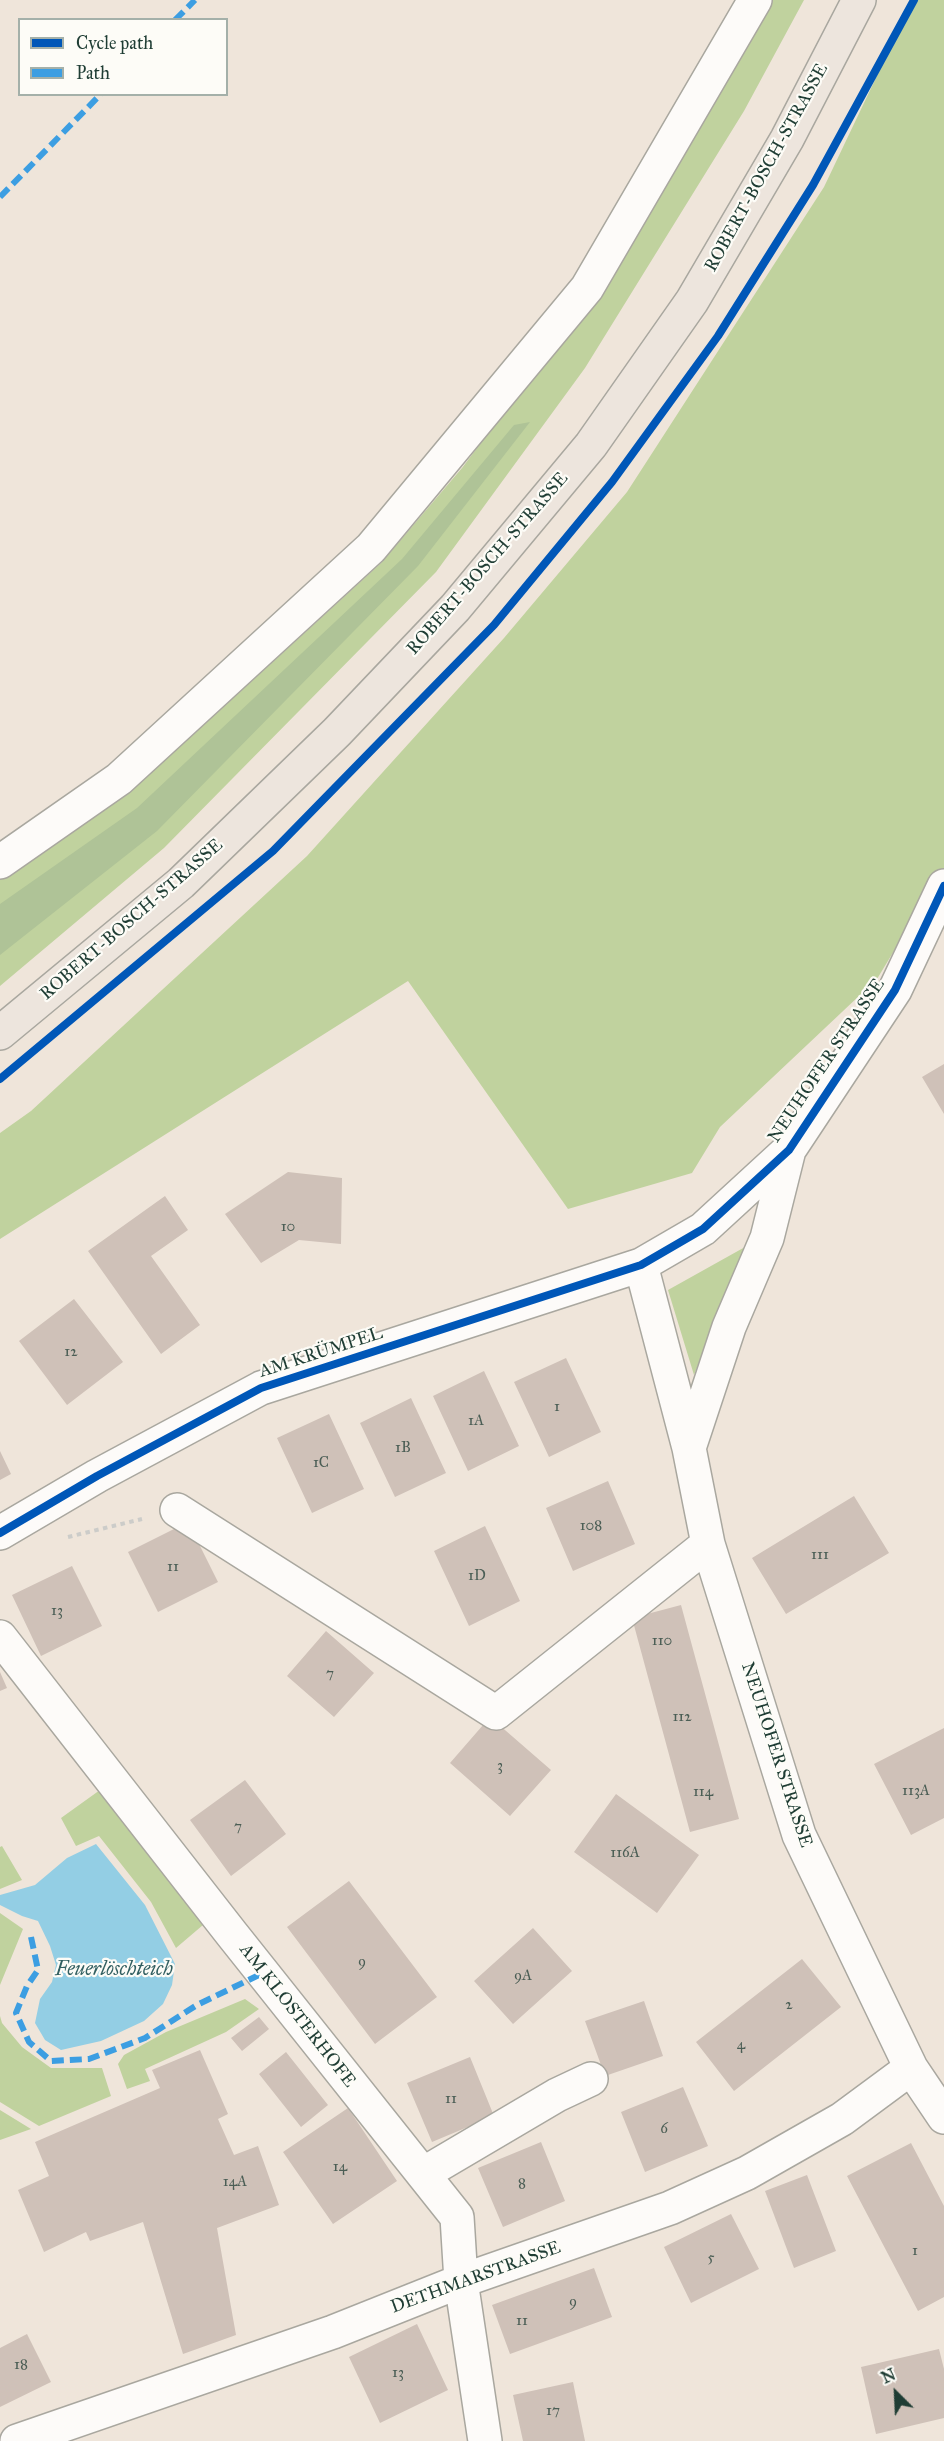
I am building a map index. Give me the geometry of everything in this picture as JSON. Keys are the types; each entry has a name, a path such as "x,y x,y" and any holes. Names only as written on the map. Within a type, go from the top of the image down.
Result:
{"main road":[{"name":"ROBERT-BOSCH-STRASSE","path":"0,1033 181,883 338,732 455,608 583,454 692,301 787,139 859,0"}],"street":[{"path":"0,862 119,779 371,548 587,288 755,0"},
{"name":"NEUHOFER STRASSE","path":"942,2111 911,2068 799,1835 708,1544 689,1448 641,1265 703,1229 789,1150 895,990 944,886"},
{"name":"NEUHOFER STRASSE","path":"689,1448 729,1327 767,1238 789,1150"},
{"name":"AM KRÜMPEL","path":"0,1533 96,1476 261,1388 641,1265"},
{"path":"177,1510 496,1713 708,1544"},
{"name":"AM KLOSTERHOFE","path":"0,1637 457,2217 461,2282 485,2441"},
{"name":"DETHMARSTRASSE","path":"17,2441 333,2332 461,2282 670,2208 747,2173 842,2119 911,2068"},
{"path":"423,2174 557,2095 591,2079"}],"path":[{"path":"66,1537 177,1510"}],"green space":[{"path":"766,0 804,0 744,111 585,368 436,572 164,848 0,986 0,880 128,794 381,563 462,468 595,291"},
{"path":"913,0 944,0 944,868 877,979 720,1127 692,1173 568,1209 408,981 0,1239 0,1133 31,1111 307,856 504,638 627,492 824,187"},
{"path":"530,422 418,566 157,831 0,955 0,904 137,808 402,559 514,425"},
{"path":"745,1247 694,1375 668,1290"},
{"path":"100,1790 203,1925 176,1948 151,1902 99,1836 76,1846 61,1818"},
{"path":"2,1846 22,1880 0,1889 0,1847"},
{"path":"0,1913 23,1929 0,1985"},
{"path":"245,1999 259,2009 226,2032 145,2069 150,2081 127,2089 118,2064 124,2055 166,2032"},
{"path":"0,2016 2,2023 22,2047 51,2068 102,2068 111,2096 39,2126 0,2102"},
{"path":"0,2110 31,2129 0,2140"}],"water":[{"name":"Feuerlöschteich","path":"96,1844 145,1905 175,1964 172,1985 163,2004 144,2021 101,2041 61,2050 45,2040 35,2023 40,1999 52,1982 56,1965 50,1946 38,1921 0,1905 0,1895 35,1885 67,1858"}],"building":[{"path":"944,1064 944,1114 922,1077"},
{"path":"288,1172 342,1178 341,1244 299,1240 261,1263 225,1214"},
{"path":"165,1196 188,1230 151,1256 200,1325 161,1354 88,1251"},
{"path":"74,1299 123,1362 67,1405 19,1341"},
{"path":"566,1358 601,1432 549,1457 514,1382"},
{"path":"484,1371 519,1446 468,1471 433,1396"},
{"path":"411,1398 446,1473 395,1497 360,1423"},
{"path":"329,1414 364,1489 312,1513 277,1438"},
{"path":"0,1451 11,1474 0,1480"},
{"path":"608,1481 635,1544 573,1571 546,1508"},
{"path":"854,1496 889,1553 786,1614 752,1558"},
{"path":"188,1522 218,1582 158,1612 128,1552"},
{"path":"485,1526 520,1601 469,1626 434,1551"},
{"path":"72,1566 102,1626 41,1656 12,1595"},
{"path":"681,1605 739,1819 690,1832 632,1618"},
{"path":"326,1631 374,1673 334,1717 287,1676"},
{"path":"0,1672 7,1688 0,1691"},
{"path":"490,1717 551,1770 510,1816 450,1763"},
{"path":"944,1728 944,1818 911,1835 874,1764"},
{"path":"245,1780 286,1834 231,1876 190,1820"},
{"path":"616,1794 699,1855 657,1913 574,1852"},
{"path":"349,1881 437,1997 375,2044 287,1927"},
{"path":"533,1928 572,1971 513,2024 474,1981"},
{"path":"802,1959 841,2007 734,2091 696,2042"},
{"path":"644,2001 663,2056 605,2076 585,2021"},
{"path":"259,2017 269,2029 242,2051 231,2038"},
{"path":"200,2050 228,2114 218,2119 234,2155 258,2146 279,2205 217,2228 236,2335 183,2354 143,2222 90,2241 86,2232 44,2252 18,2190 49,2176 35,2142 160,2088 152,2070"},
{"path":"286,2052 328,2105 301,2127 259,2074"},
{"path":"470,2057 494,2116 432,2142 407,2083"},
{"path":"683,2087 708,2146 645,2172 621,2112"},
{"path":"348,2108 397,2181 333,2224 283,2152"},
{"path":"541,2142 565,2201 503,2227 478,2168"},
{"path":"911,2143 944,2206 944,2297 918,2311 847,2176"},
{"path":"807,2175 836,2251 794,2268 765,2191"},
{"path":"731,2214 759,2269 691,2303 664,2247"},
{"path":"594,2268 612,2317 510,2354 492,2305"},
{"path":"417,2324 448,2390 380,2423 349,2357"},
{"path":"27,2334 51,2382 0,2407 0,2348"},
{"path":"939,2349 944,2369 944,2418 876,2434 861,2367"},
{"path":"573,2382 585,2441 523,2441 513,2395"}],"marked path":[{"path":"177,18 195,0"},
{"path":"0,197 99,96"},
{"path":"31,1937 38,1970 27,1986 16,2013 29,2042 51,2061 89,2059 145,2038 197,2005 263,1973"}],"cycle path":[{"path":"0,1079 273,851 494,625 612,482 718,336 813,185 914,0"},
{"path":"0,1533 97,1476 261,1388 641,1265 703,1229 789,1150 895,990 944,886"}]}
